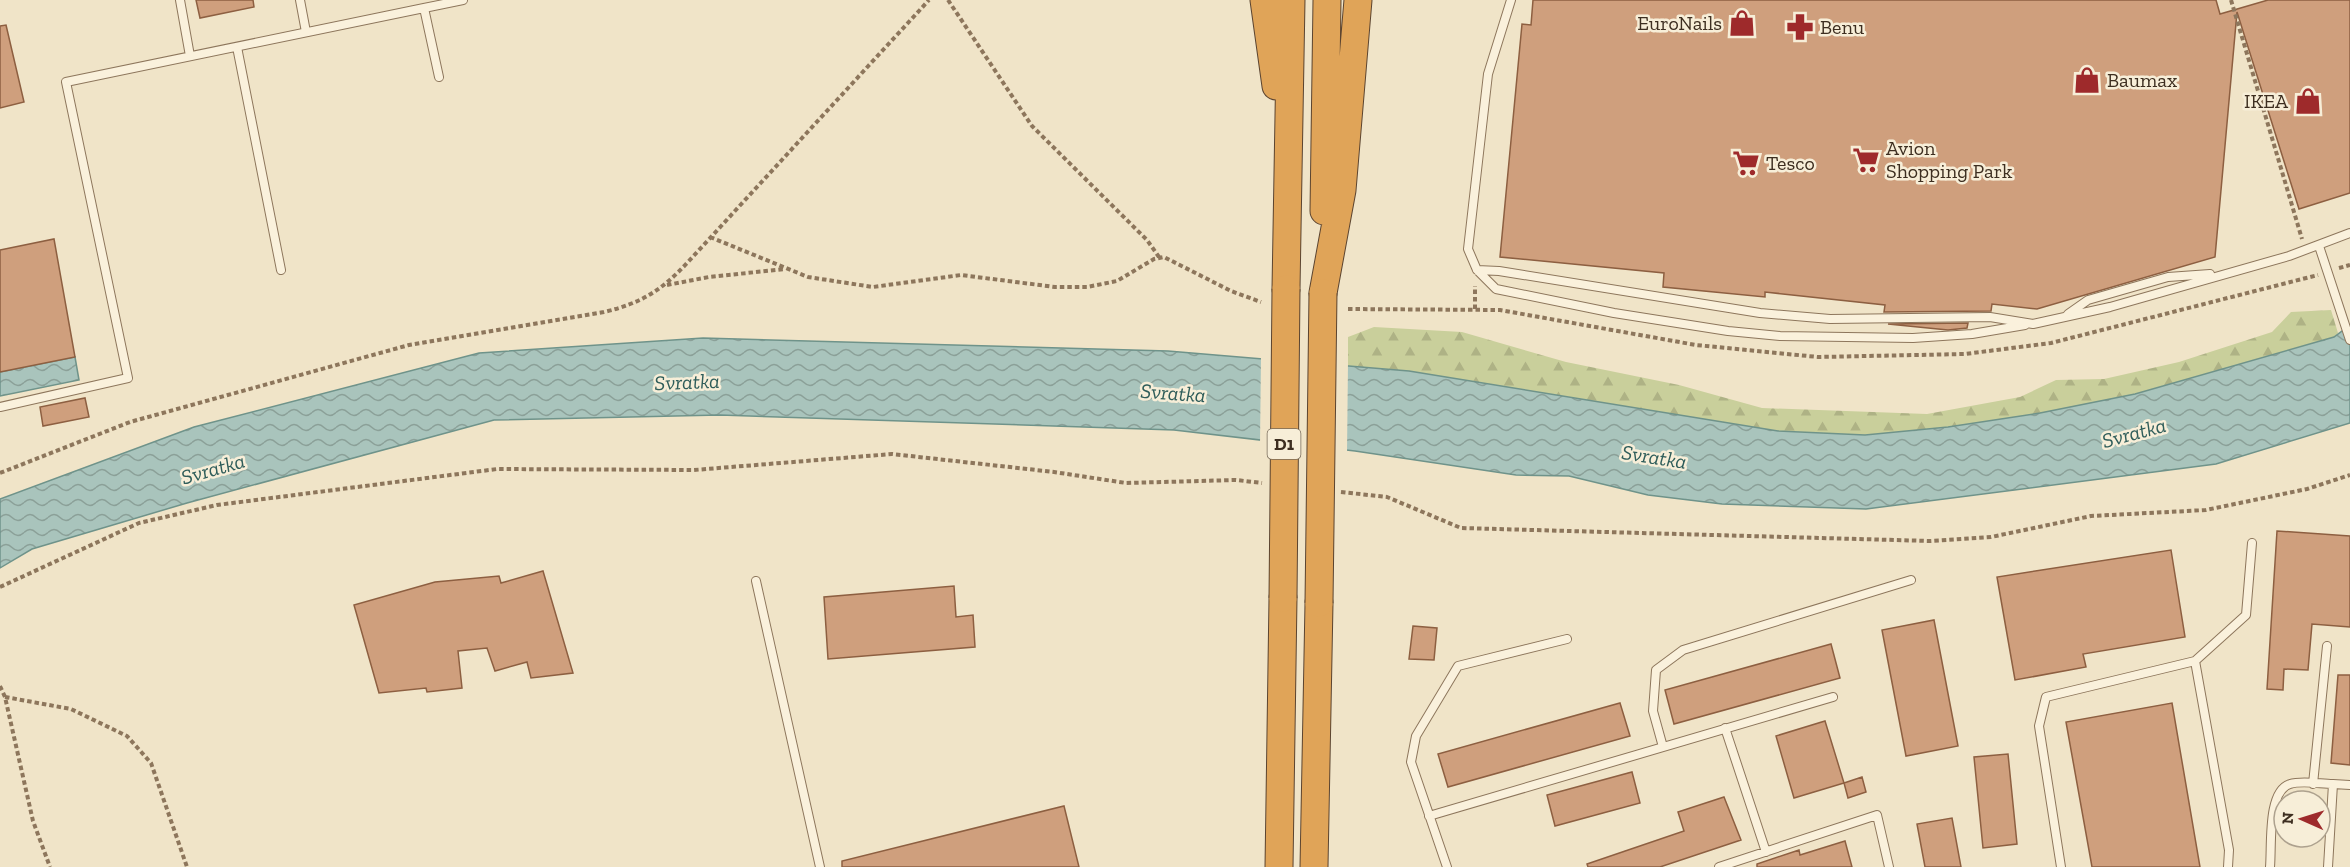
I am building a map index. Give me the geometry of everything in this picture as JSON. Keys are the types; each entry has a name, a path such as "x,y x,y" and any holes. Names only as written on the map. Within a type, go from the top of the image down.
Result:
{"highway":[{"path":"1264,0 1288,177"},
{"name":"D1","path":"1279,867 1291,0"},
{"name":"D1","path":"1314,867 1327,0"},
{"path":"1323,293 1342,190 1358,0"},
{"path":"1356,34 1373,0"}],"lane":[{"path":"180,0 190,56"},
{"path":"300,0 306,32"},
{"path":"0,407 128,378 66,82 463,0"},
{"path":"1511,0 1488,74 1468,249 1477,270 1496,289 1626,315 1749,333 1813,337 1913,338 1972,334 2064,318 2110,307 2306,251 2350,233"},
{"path":"424,8 439,77"},
{"path":"237,46 281,270"},
{"path":"2319,246 2350,340"},
{"path":"1477,270 1499,271 1760,313 1830,319 1990,317 2033,324"},
{"path":"2064,318 2088,300 2168,277 2230,273"},
{"path":"2061,867 2039,726 2046,697 2195,661 2246,615 2252,543"},
{"path":"1663,747 1653,711 1656,670 1683,650 1911,580"},
{"path":"756,581 820,867"},
{"path":"1447,867 1411,762 1416,736 1458,666 1567,639"},
{"path":"2313,784 2327,646"},
{"path":"2195,661 2229,850 2228,867"},
{"path":"1429,816 1833,696"},
{"path":"1725,728 1766,852"},
{"path":"2270,867 2275,800 2280,788 2293,783 2350,785"},
{"path":"2328,867 2333,784"},
{"path":"1719,867 1877,815 1889,867"}],"path":[{"path":"0,473 94,435 150,416 409,345 620,308 648,297 665,286 929,0"},
{"path":"948,0 1032,126 1147,240 1159,257"},
{"path":"2231,0 2306,251"},
{"path":"710,237 785,269 826,281 873,287 961,275 1055,287 1087,287 1117,281 1159,257 1173,260 1231,291 1261,302"},
{"path":"665,286 709,276 785,269"},
{"path":"1475,309 1477,270"},
{"path":"0,587 139,523 217,505 497,469 694,470 892,454 1054,472 1126,483 1236,480 1271,484"},
{"path":"1340,492 1387,497 1461,528 1930,541 1991,537 2091,516 2206,510 2307,489 2350,475"},
{"path":"0,686 5,697 33,821 50,867"},
{"path":"5,697 70,709 127,736 151,763 187,867"}],"green space":[{"path":"2331,310 2338,333 2334,337 2135,394 2040,413 1948,427 1865,435 1778,431 1409,371 1348,366 1348,337 1374,327 1462,332 1566,362 1679,385 1762,408 1927,414 2020,397 2056,380 2104,379 2179,362 2272,332 2291,312"}],"water":[{"name":"Svratka","path":"2350,325 2350,423 2216,464 1866,509 1722,504 1648,495 1569,476 1516,475 1355,451 1174,430 720,415 494,420 187,503 32,549 0,568 0,499 194,427 479,353 703,338 1168,351 1409,371 1778,431 1865,435 1948,427 2040,413 2135,394 2334,337"},
{"path":"75,357 79,380 0,396 0,372"}],"pier":[{"path":"1261,356 1348,363 1347,453 1260,443"}],"building":[{"path":"196,0 253,0 254,7 200,18"},
{"name":"Avion Shopping Park","path":"1533,0 2216,0 2220,14 2268,0 2350,0 2350,193 2299,209 2237,12 2215,257 2037,309 1992,304 1991,311 1884,312 1885,305 1765,292 1765,297 1663,287 1664,273 1500,257 1522,24 1531,25"},
{"path":"6,25 24,102 0,108 0,26"},
{"path":"54,239 75,357 0,372 0,250"},
{"path":"1968,323 1967,328 1948,330 1888,324"},
{"path":"85,398 89,417 43,426 40,407"},
{"path":"2277,531 2350,536 2350,627 2312,624 2308,670 2284,669 2283,690 2267,689"},
{"path":"2171,550 2185,637 2083,654 2086,667 2015,680 1997,577"},
{"path":"543,571 573,673 531,678 527,662 495,671 487,648 458,651 462,688 427,692 426,688 379,693 354,605 435,582 499,576 501,583"},
{"path":"954,586 956,617 973,615 975,647 828,659 824,597"},
{"path":"1934,620 1958,746 1906,756 1882,630"},
{"path":"1413,626 1437,628 1434,660 1409,659"},
{"path":"1831,644 1840,678 1674,724 1665,690"},
{"path":"2338,675 2350,675 2350,765 2331,763"},
{"path":"1620,703 1630,736 1448,787 1438,754"},
{"path":"2172,703 2200,867 2092,867 2066,722"},
{"path":"1825,721 1844,783 1794,798 1776,736"},
{"path":"2008,754 2017,844 1983,848 1974,757"},
{"path":"1632,772 1640,803 1555,826 1547,795"},
{"path":"1862,777 1866,792 1848,798 1844,783"},
{"path":"1724,797 1741,840 1660,867 1588,867 1587,864 1684,831 1678,812"},
{"path":"1064,806 1079,867 842,867 842,861"},
{"path":"1952,818 1961,867 1925,867 1917,824"},
{"path":"1845,841 1852,867 1757,867 1757,864 1799,850 1800,855"}],"place":[{"name":"EuroNails","path":"1742,23"},
{"name":"Benu","path":"1800,27"},
{"name":"Baumax","path":"2087,80"},
{"name":"IKEA","path":"2308,101"},
{"name":"Avion Shopping Park","path":"1866,160"},
{"name":"Tesco","path":"1746,163"}]}
